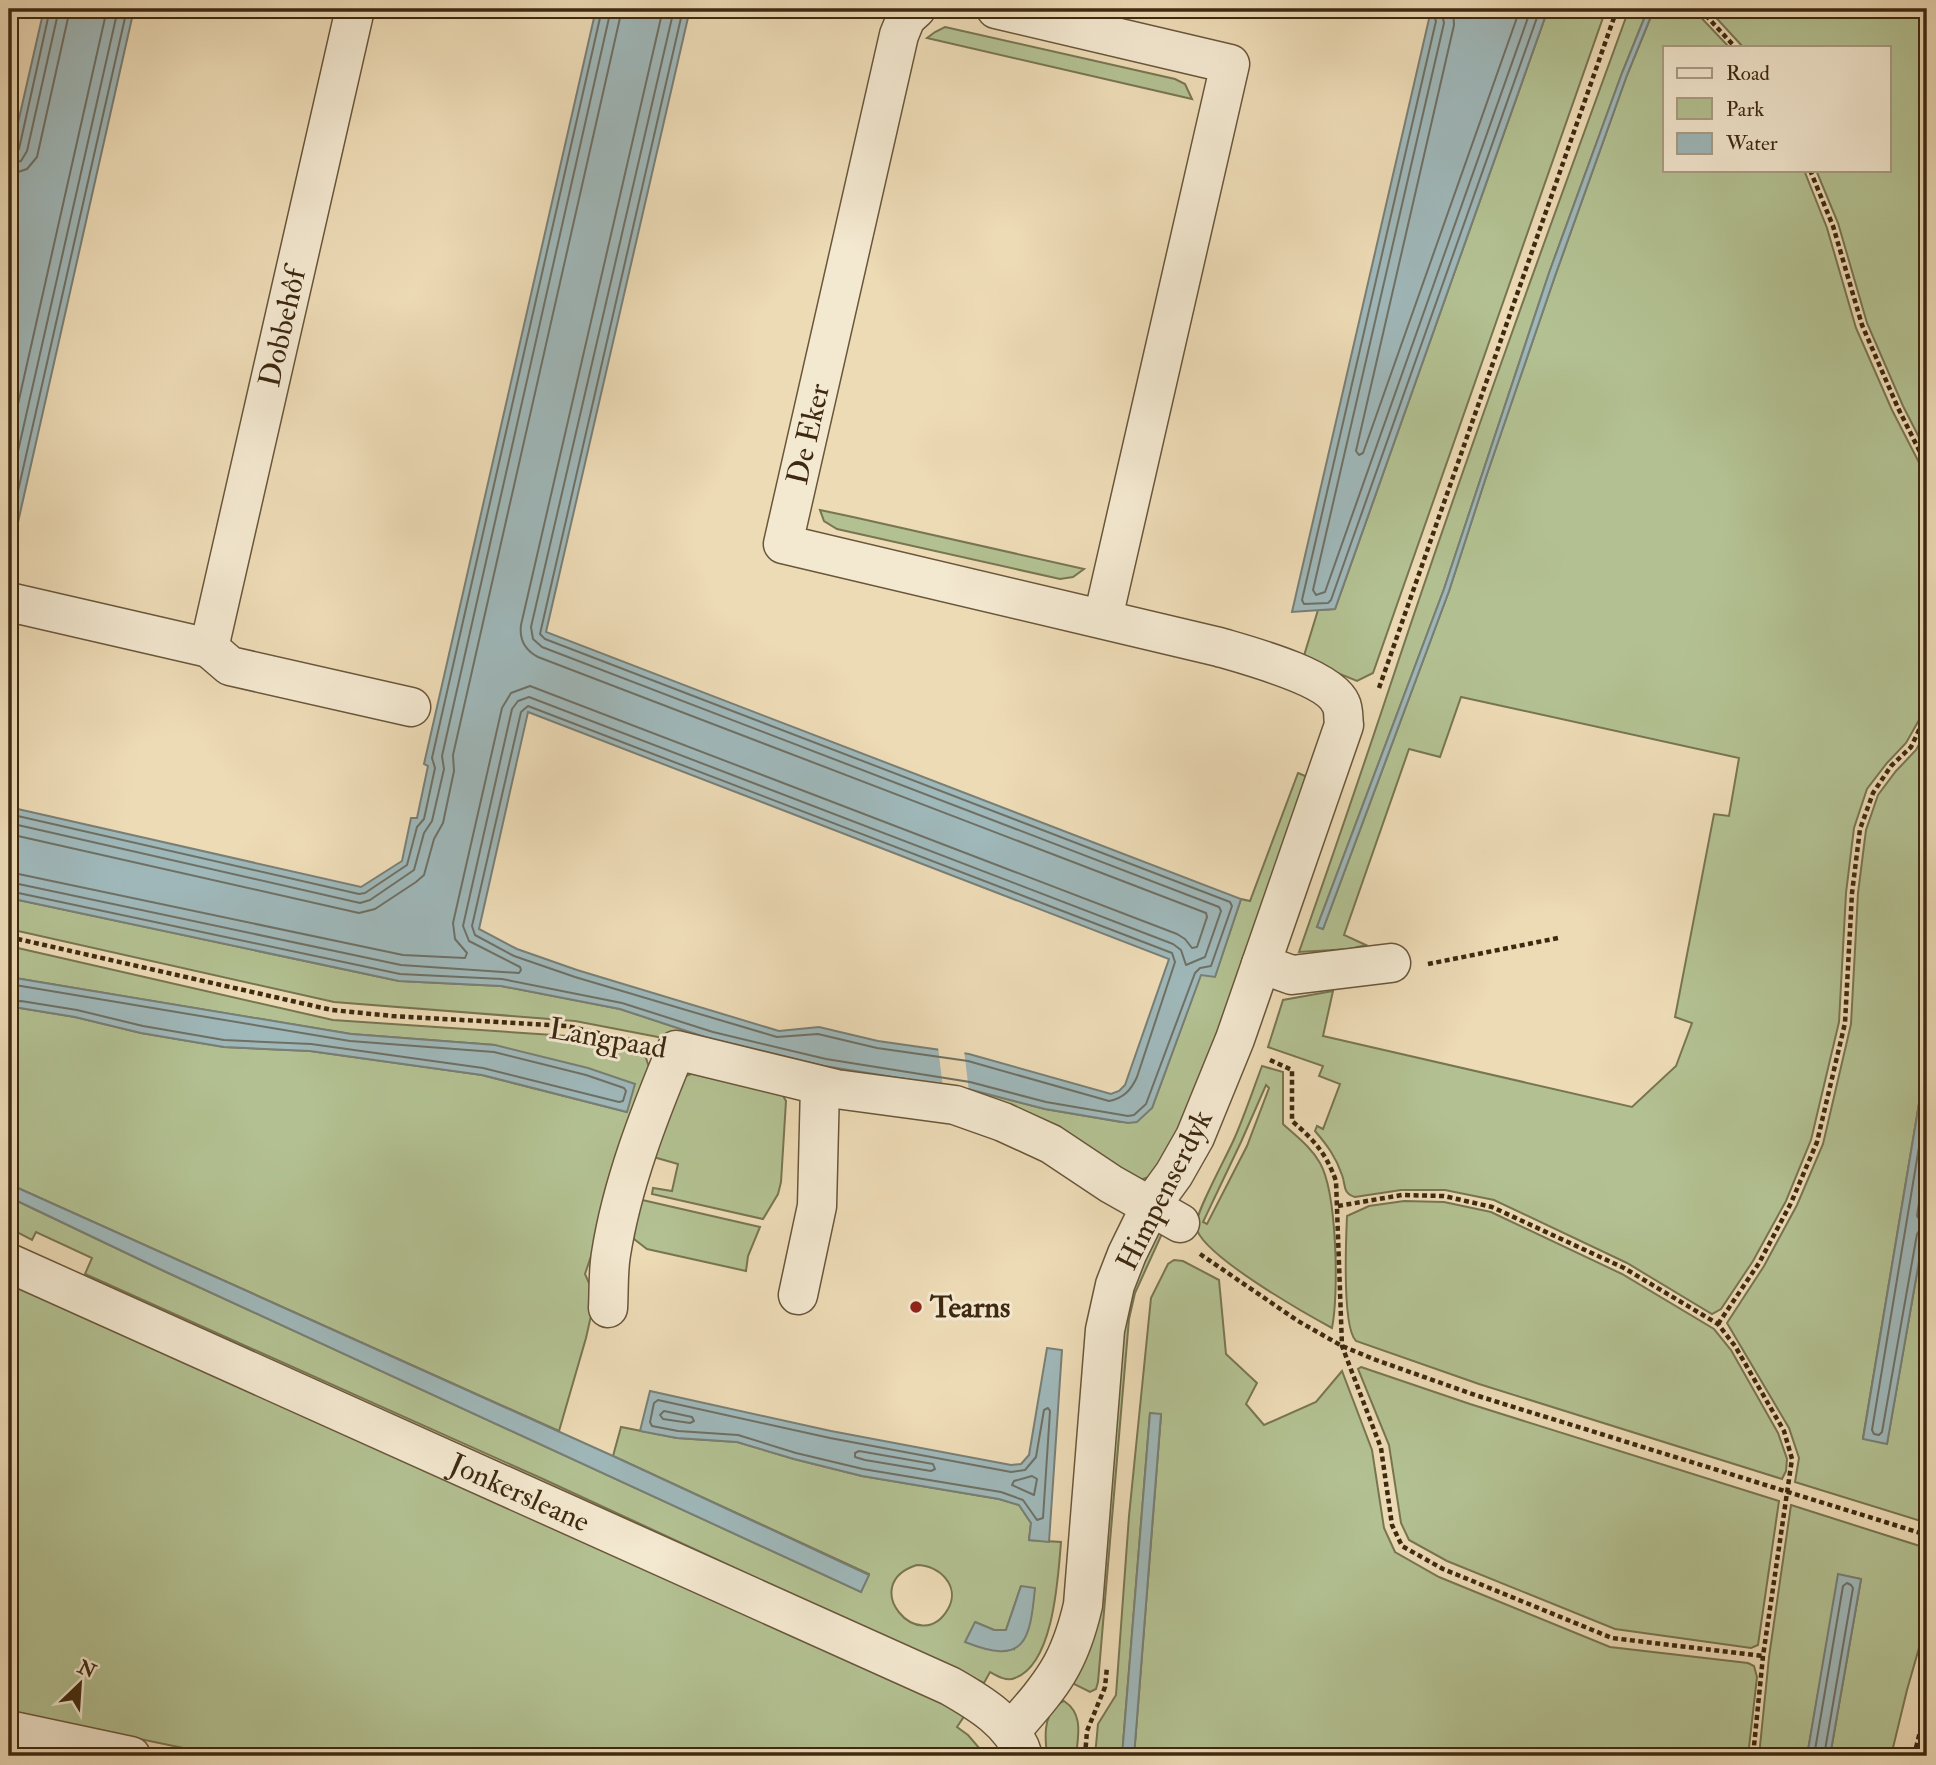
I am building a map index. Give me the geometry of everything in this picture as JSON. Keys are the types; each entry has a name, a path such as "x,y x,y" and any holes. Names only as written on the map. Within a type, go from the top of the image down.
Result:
{"street":[{"name":"Dobbehôf","path":"209,648 355,9"},
{"name":"De Eker","path":"916,9 906,19 899,35 783,544 1219,647 1279,666 1358,700"},
{"path":"996,9 1230,64 1103,618"},
{"path":"9,602 209,648 230,666 411,707"},
{"name":"Himpenserdyk","path":"1017,1744 1068,1656 1083,1605 1105,1330 1119,1275 1176,1227 1174,1174 1195,1137 1235,1039 1344,726 1358,700"},
{"path":"1261,964 1292,975 1391,963"},
{"path":"608,1308 611,1256 625,1191 654,1104 676,1050"},
{"name":"Langpaad","path":"676,1050 820,1086 955,1105 1003,1122 1051,1144 1176,1227"},
{"path":"797,1295 817,1206 820,1086"},
{"name":"Jonkersleane","path":"13,1262 950,1686 978,1703 1017,1744"},
{"path":"9,1730 131,1756"}],"path":[{"path":"1358,700 1617,9"},
{"path":"1700,9 1734,46"},
{"path":"1811,172 1833,226 1862,326 1927,466"},
{"path":"1718,1324 1759,1263 1791,1203 1817,1142 1845,1023 1852,893 1860,829 1872,793 1891,766 1911,747 1927,713"},
{"name":"Langpaad","path":"9,937 332,1010 567,1026 676,1050"},
{"path":"1391,963 1424,965 1558,938"},
{"path":"1268,1060 1292,1070 1292,1121 1312,1138 1328,1158 1336,1181 1342,1346 1381,1448 1392,1525 1402,1546 1443,1569 1612,1638 1763,1656"},
{"path":"1338,1206 1402,1195 1444,1196 1492,1207 1625,1268 1718,1324 1735,1346 1784,1431 1792,1459 1763,1656 1753,1756"},
{"path":"1176,1227 1247,1288 1342,1346 1475,1395 1927,1535"},
{"path":"1914,1756 1927,1703"},
{"path":"1085,1756 1087,1731 1096,1707"}],"green space":[{"path":"1548,9 1606,9 1373,673 1357,681 1303,659 1318,610 1335,609"},
{"path":"1629,9 1648,9 1549,273 1444,589 1317,927 1323,929 1449,591 1555,276 1627,75 1654,9 1693,9 1728,46 1663,46 1663,172 1805,172 1827,228 1856,328 1892,410 1927,478 1927,691 1919,720 1906,743 1867,789 1854,828 1846,893 1839,1022 1811,1140 1786,1201 1753,1261 1721,1309 1712,1314 1627,1263 1494,1200 1445,1190 1401,1190 1355,1197 1351,1195 1346,1191 1334,1157 1315,1131 1317,1126 1323,1129 1340,1084 1319,1076 1323,1066 1268,1047 1283,1000 1333,991 1323,1036 1632,1107 1676,1066 1692,1023 1675,1017 1714,814 1729,816 1739,758 1461,697 1440,757 1409,749 1344,935 1366,945 1350,949 1299,952 1540,253"},
{"path":"1708,9 1927,9 1927,453 1867,323 1838,223 1817,172 1890,172 1890,46 1742,46"},
{"path":"945,27 1175,79 1185,84 1192,99 927,38"},
{"path":"820,510 1084,569 1073,577 1060,579 837,529 824,521"},
{"path":"1927,730 1927,1056 1863,1438 1887,1443 1927,1216 1927,1523 1795,1482 1799,1458 1789,1428 1727,1323 1764,1266 1797,1205 1823,1144 1851,1024 1858,893 1866,830 1878,795 1916,750"},
{"path":"1298,773 1310,778 1220,1034 1165,1158 1149,1177 1137,1181 969,1097 969,1089 1045,1109 1121,1122 1152,1108 1201,974 1215,976 1241,899 1250,901"},
{"path":"9,898 399,981 501,986 620,1009 711,1039 824,1066 889,1077 748,1061 658,1037 575,1021 334,1002 9,929"},
{"path":"9,946 333,1020 568,1036 645,1055 652,1076 585,1274 589,1283 597,1289 559,1431 9,1184 9,1008 75,1017 141,1033 224,1047 310,1051 482,1075 627,1112 495,1045 351,1034 9,977"},
{"path":"1262,1066 1283,1072 1283,1124 1312,1152 1326,1177 1335,1244 1332,1328 1278,1297 1233,1266 1201,1238 1196,1226 1201,1209 1235,1137","holes":["1266,1085 1269,1088 1247,1146 1207,1224 1203,1222"]},
{"path":"698,1071 782,1094 786,1101 781,1182 778,1194 763,1219 652,1194 653,1188 672,1191 678,1164 650,1156 679,1079"},
{"path":"9,1197 861,1592 869,1574 613,1456 621,1427 677,1438 737,1442 862,1476 999,1499 1019,1505 1031,1523 1029,1540 1061,1542 1052,1618 1046,1638 1028,1670 1009,1679 990,1672 984,1683 543,1479 85,1274 92,1258 36,1232 32,1240 9,1228","holes":["917,1565 940,1573 946,1578 952,1592 948,1609 936,1622 923,1625 910,1622 899,1612 893,1600 892,1587 900,1574","1021,1586 1014,1649 975,1622 994,1630 1006,1630"]},
{"path":"638,1199 760,1227 748,1256 746,1271 647,1249 634,1239"},
{"path":"1404,1201 1444,1202 1491,1212 1622,1274 1714,1329 1731,1350 1778,1433 1787,1459 1782,1479 1479,1384 1356,1341 1352,1333 1347,1301 1347,1216 1369,1206"},
{"path":"1165,1227 1135,1293 1129,1319 1098,1682 1096,1689 1090,1692 1072,1683 1123,1319 1152,1233"},
{"path":"1174,1260 1183,1261 1219,1280 1226,1354 1257,1383 1246,1404 1264,1425 1316,1402 1342,1371 1372,1450 1384,1528 1395,1552 1439,1577 1610,1647 1748,1663 1754,1666 1757,1677 1748,1756 1134,1756 1161,1415 1150,1413 1122,1756 1095,1756 1098,1724 1116,1695 1129,1516 1151,1298 1168,1264"},
{"path":"9,1280 955,1708 965,1715 957,1727 968,1735 986,1756 222,1756 9,1712"},
{"path":"1361,1367 1779,1501 1758,1645 1751,1648 1615,1629 1447,1561 1409,1540 1401,1523 1389,1445 1358,1369"},
{"path":"1791,1505 1926,1548 1927,1620 1891,1756 1830,1756 1861,1579 1839,1575 1807,1756 1759,1756 1769,1657"},
{"path":"1064,1701 1075,1712 1077,1719 1076,1756 1047,1756 1047,1722 1052,1710"}],"water":[{"path":"44,9 134,9 9,562 9,162"},
{"path":"596,9 690,9 546,632 1241,899 1215,977 1201,975 1152,1108 1137,1122 1128,1123 1045,1109 968,1089 824,1066 711,1039 620,1009 501,986 399,981 9,898 9,807 361,887 402,861 411,818 417,818 428,766 424,764","holes":["528,712 1169,959 1125,1085 1111,1094 969,1054 878,1041 819,1027 779,1031 577,970 517,949 479,929"]},
{"path":"1423,9 1548,9 1335,609 1292,612 1429,19"},
{"path":"1648,9 1654,9 1627,75 1555,276 1449,591 1323,929 1317,927 1444,589 1549,273"},
{"path":"9,977 351,1034 495,1045 588,1068 635,1084 627,1112 482,1075 310,1051 224,1047 141,1033 75,1017 9,1008"},
{"path":"1927,1056 1927,1216 1887,1444 1863,1439"},
{"path":"9,1184 613,1456 869,1575 861,1592 9,1197"},
{"path":"1047,1348 1062,1350 1049,1542 1029,1540 1031,1523 1019,1505 999,1499 862,1476 737,1442 677,1438 640,1431 650,1391 831,1431 1011,1465 1021,1464 1029,1455"},
{"path":"1150,1413 1161,1414 1134,1756 1122,1756"},
{"path":"1838,1574 1861,1579 1830,1756 1807,1756"},
{"path":"1021,1586 1035,1588 1030,1622 1021,1644 1001,1651 965,1642 975,1622 994,1630 1006,1630"}],"pier":[{"path":"938,1047 964,1050 969,1092 943,1088"}],"place":[{"name":"Tearns","path":"916,1307"}]}
